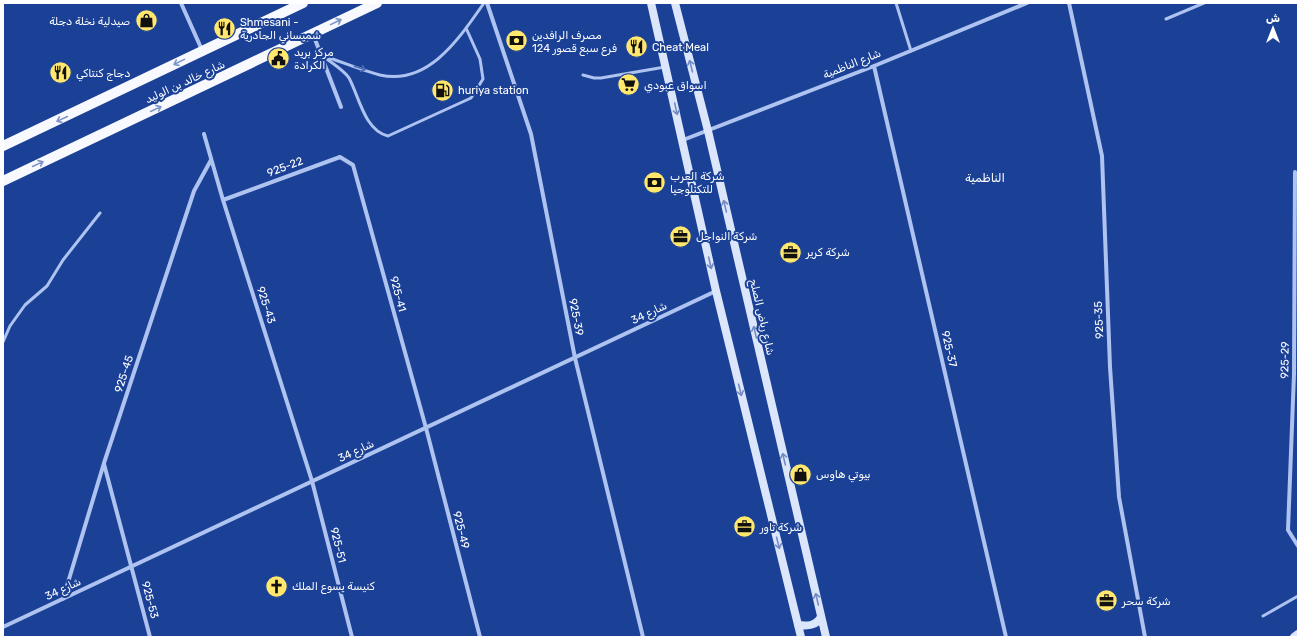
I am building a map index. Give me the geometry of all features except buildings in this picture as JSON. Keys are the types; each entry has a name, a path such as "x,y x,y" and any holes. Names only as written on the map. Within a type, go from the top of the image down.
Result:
{"main road":[{"name":"شارع خالد بن الوليد","path":"3,146 301,3"},
{"name":"شارع خالد بن الوليد","path":"3,181 377,3"}],"street":[{"path":"181,3 202,50"},
{"name":"925-39","path":"487,3 531,134 575,358 643,637"},
{"path":"651,3 716,291 801,637"},
{"name":"شارع رياض الصلح","path":"675,3 708,131 826,637"},
{"name":"شارع الناظمية","path":"683,140 874,66 1027,3"},
{"name":"925-35","path":"1069,3 1102,156 1110,367 1119,497 1145,637"},
{"path":"313,34 341,107"},
{"name":"925-37","path":"874,66 1006,637"},
{"name":"925-43","path":"204,134 223,200 312,481"},
{"name":"925-22","path":"223,200 322,162 340,157 353,165"},
{"name":"925-45","path":"63,599 104,463 194,191 211,159"},
{"name":"925-41","path":"353,165 426,428"},
{"name":"925-29","path":"1295,172 1294,374 1288,530 1298,546"},
{"name":"شارع 34","path":"3,627 716,291"},
{"name":"925-49","path":"426,428 480,637"},
{"name":"925-53","path":"104,463 150,637"},
{"name":"925-51","path":"312,481 352,637"},
{"path":"798,625 812,625 818,622 821,617"},
{"path":"1294,637 1298,634"}],"lane":[{"path":"322,56 381,75 404,75 424,68 445,54 484,3"},
{"path":"896,3 911,51"},
{"path":"1166,18 1204,3"},
{"path":"322,56 348,77 357,101 366,116 381,134 388,136 471,98 482,79 480,59 466,28"},
{"path":"583,75 601,78 666,66"},
{"path":"3,342 10,326 25,305 47,286 63,260 100,212"},
{"path":"1263,616 1298,596"}],"place":[{"name":"صيدلية نخلة دجلة","path":"146,21"},
{"name":"Shmesani - شميساني الجادرية","path":"225,28"},
{"name":"مصرف الرافدين فرع سبع قصور 124","path":"516,41"},
{"name":"Cheat Meal","path":"637,47"},
{"name":"مركز بريد الكرادة","path":"279,58"},
{"name":"دجاج كنتاكي","path":"61,73"},
{"name":"اسواق عبودي","path":"628,85"},
{"name":"huriya station","path":"442,90"},
{"name":"شركة العرب للتكنلوجيا","path":"655,182"},
{"name":"شركة النواجل","path":"681,236"},
{"name":"شركة كرير","path":"790,252"},
{"name":"بيوتي هاوس","path":"801,474"},
{"name":"شركة تاور","path":"745,527"},
{"name":"كنيسة يسوع الملك","path":"276,586"},
{"name":"شركة سحر","path":"1106,601"}],"district":[{"name":"الناظمية","path":"985,178"}]}
